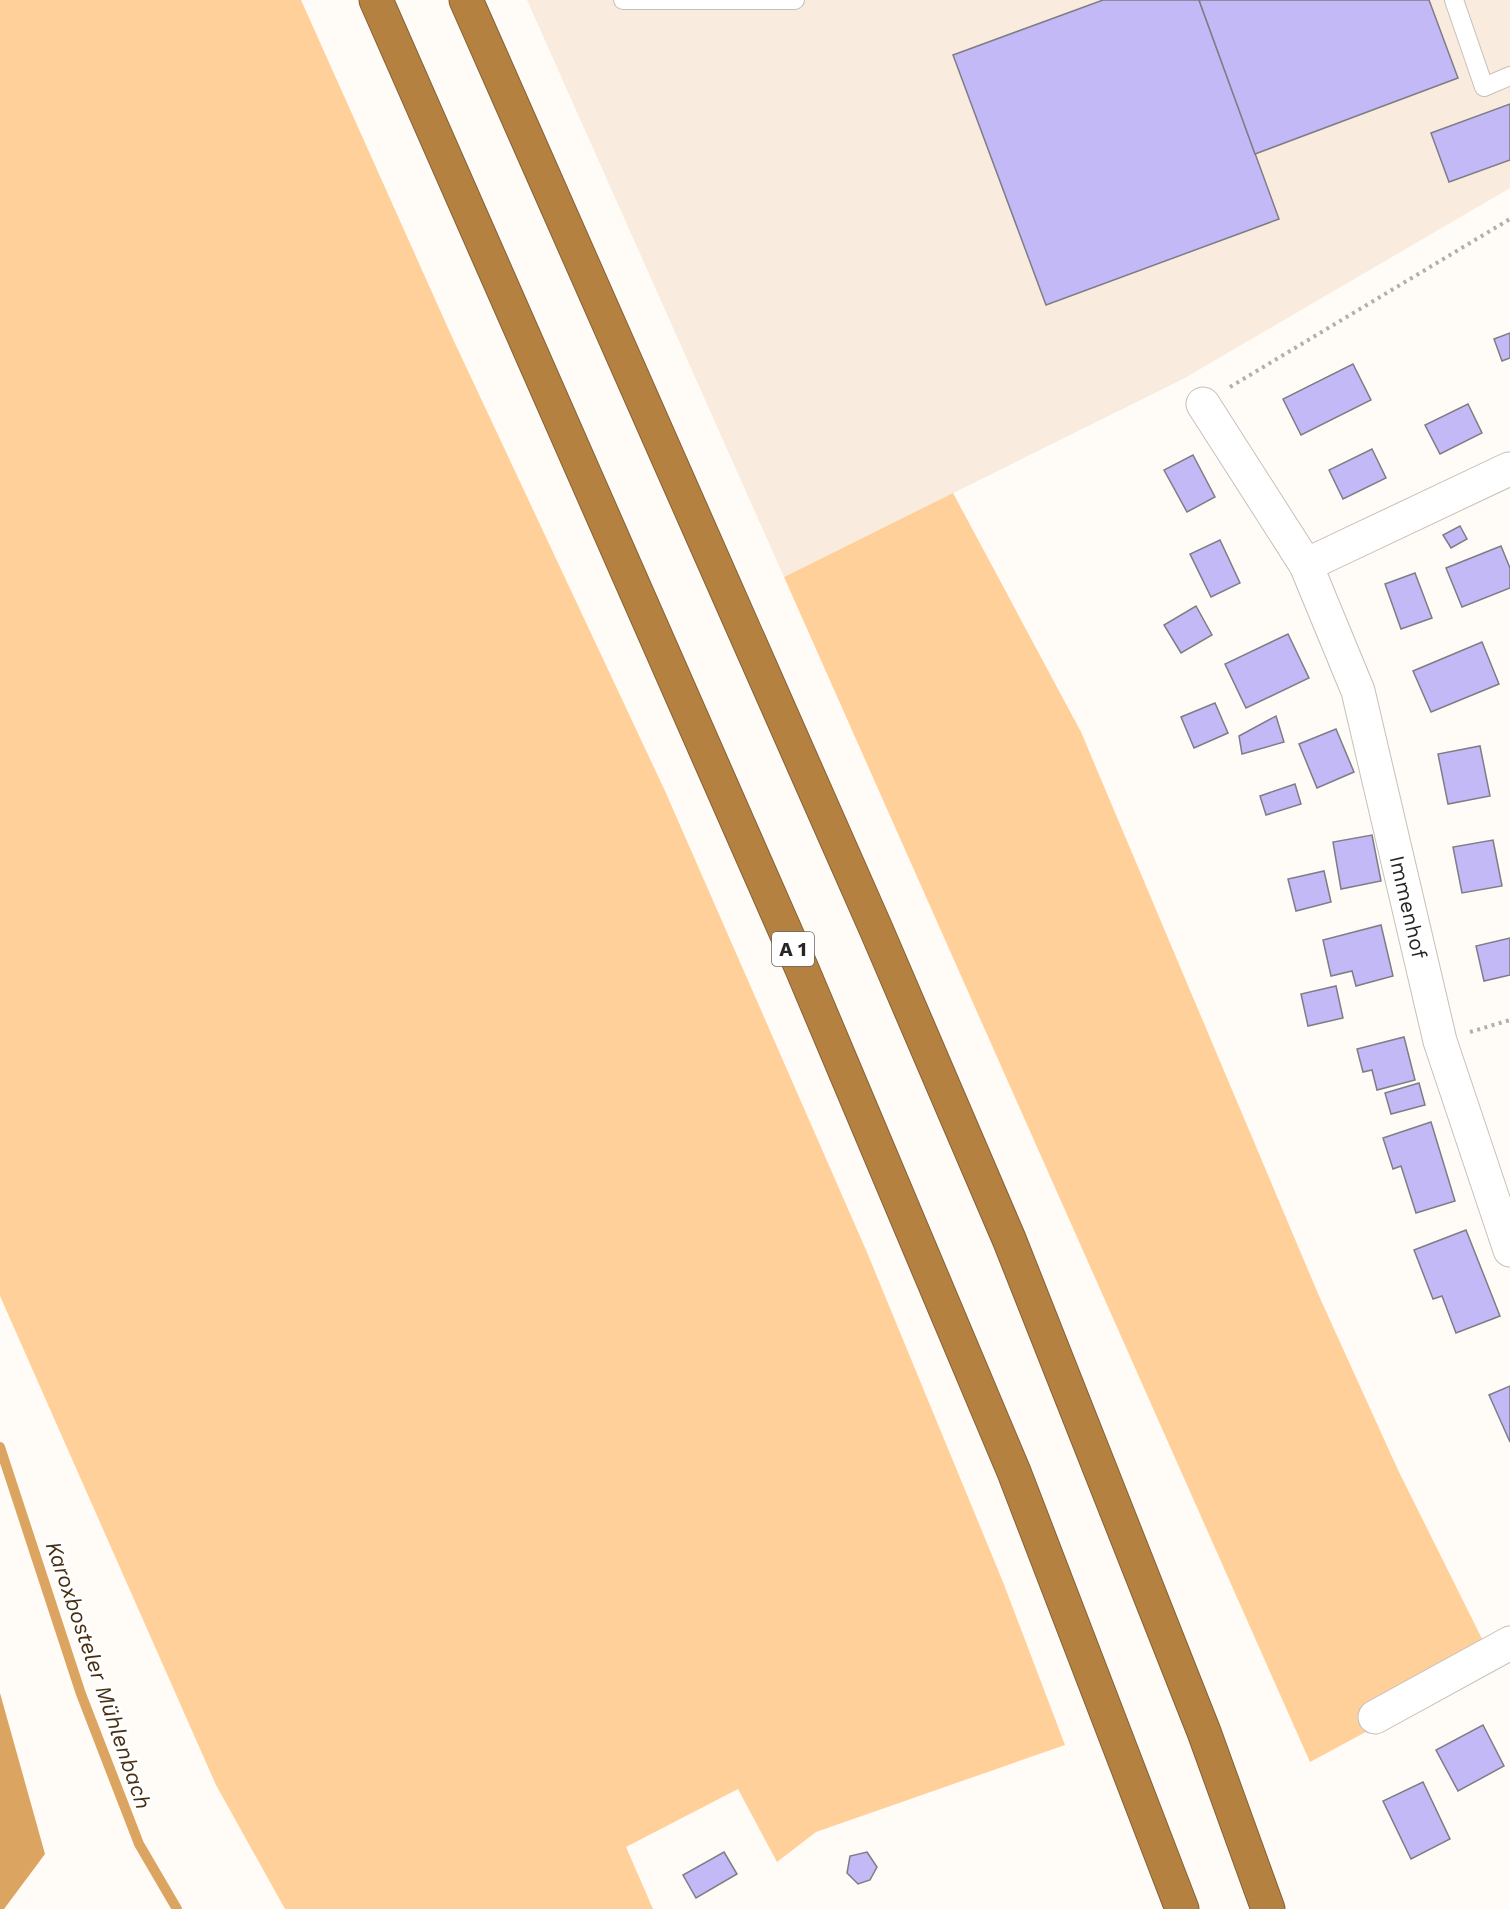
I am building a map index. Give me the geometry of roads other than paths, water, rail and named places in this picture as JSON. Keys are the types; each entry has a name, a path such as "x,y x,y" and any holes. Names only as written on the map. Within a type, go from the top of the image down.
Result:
{"highway":[{"name":"A 1","path":"376,0 807,980 1014,1472 1182,1909"},
{"path":"466,0 876,929 1009,1239 1196,1711 1268,1909"}],"street":[{"name":"Immenhof","path":"1203,404 1306,565 1358,691 1440,1041 1510,1250"},
{"path":"1306,565 1509,470"},
{"path":"1375,1717 1510,1643"}],"lane":[{"path":"623,0 795,0"},
{"path":"1454,0 1484,87 1510,76"}],"waterway":[{"name":"Karoxbosteler Mühlenbach","path":"0,1447 81,1694 139,1844 177,1909"}]}
